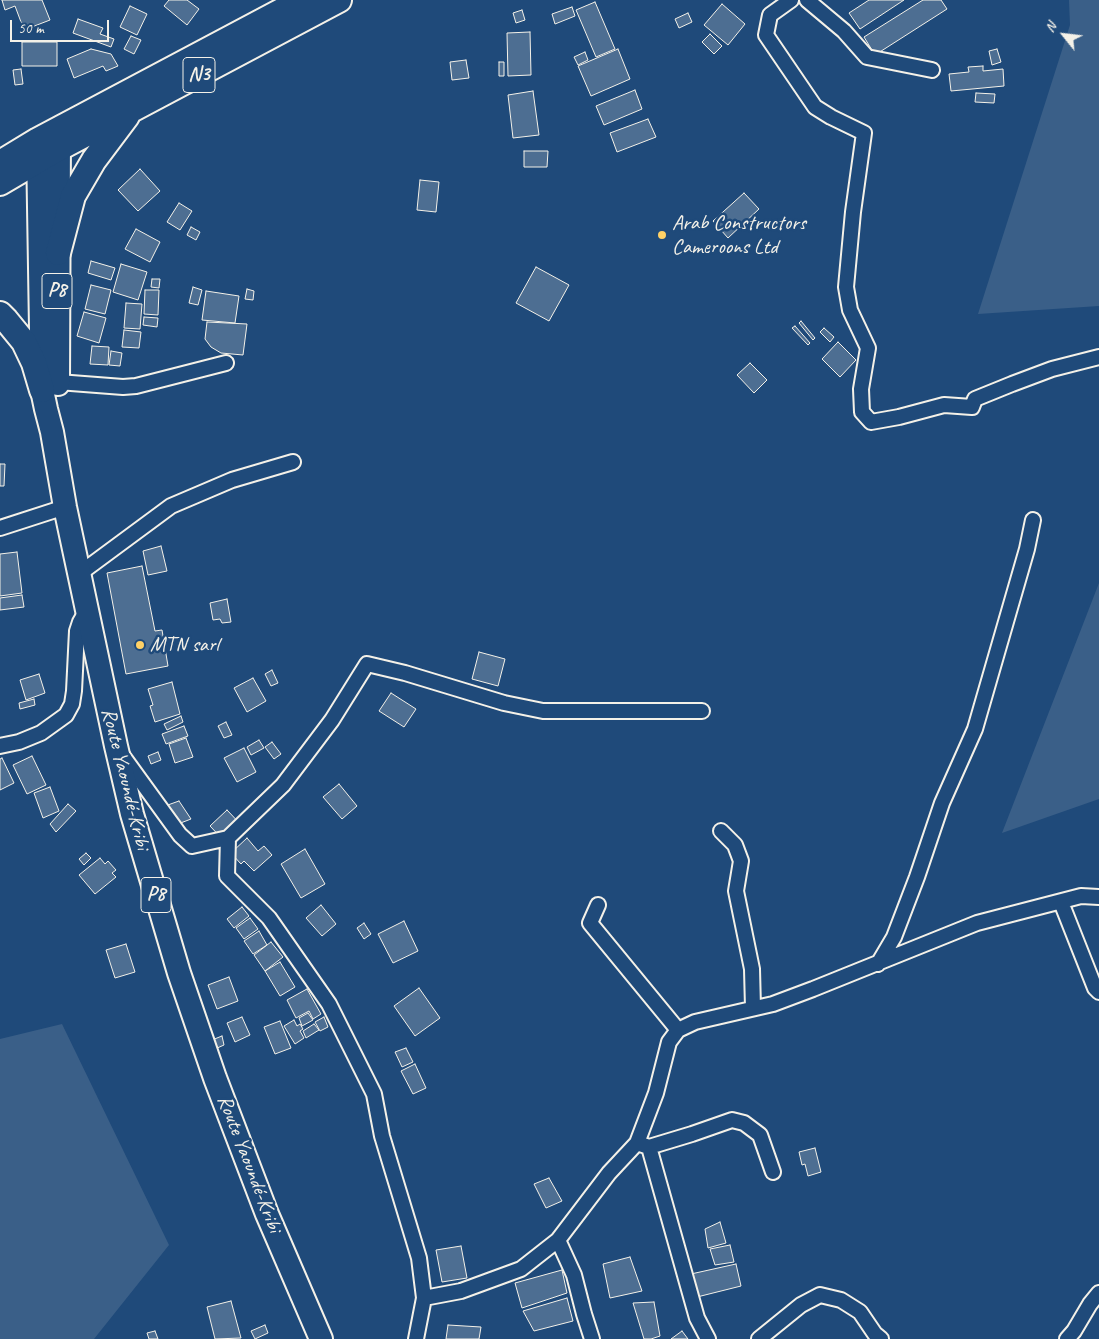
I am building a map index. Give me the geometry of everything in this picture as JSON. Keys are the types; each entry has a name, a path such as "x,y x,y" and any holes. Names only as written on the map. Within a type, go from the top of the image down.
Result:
{"highway":[{"name":"N3","path":"0,183 48,144 302,0"},
{"name":"N3","path":"0,163 130,112 338,0"},
{"path":"58,253 73,196 94,160 130,112"},
{"path":"0,314 24,342 34,363 50,386"}],"main road":[{"name":"P8","path":"48,144 58,253 50,386"},
{"name":"P8","path":"48,144 50,386"},
{"name":"Route Yaoundé-Kribi","path":"50,386 46,409 79,574 132,814 173,954 215,1078 267,1214 321,1339"}],"street":[{"path":"791,0 770,15 766,35 815,107 864,133 853,212 846,286 850,310 868,348 861,389 862,412 866,417 871,422 944,405 972,407 975,399 1012,384 1052,369 1099,357"},
{"path":"807,0 844,31 867,57 932,70"},
{"path":"50,386 136,386 226,363"},
{"path":"79,574 171,506 232,480 293,462"},
{"path":"0,528 65,508"},
{"path":"878,964 894,937 942,803 975,728 1027,549 1033,520"},
{"path":"0,746 19,742 41,733 66,715 72,704 74,691 77,631 87,610"},
{"path":"116,746 180,835 192,846 228,838 283,784 332,720 366,664 390,669 504,703 543,711 702,711"},
{"path":"721,832 735,845 741,861 736,891 752,969 753,1008"},
{"path":"228,838 227,876 269,918 329,1004 374,1094 382,1136 419,1258 424,1298 416,1339"},
{"path":"708,1339 697,1318 643,1145 669,1042 678,1030 695,1022 773,1004 878,964 977,923 1081,896 1099,897"},
{"path":"1061,902 1095,988 1099,992"},
{"path":"598,905 590,923 678,1030"},
{"path":"424,1298 461,1291 521,1269 558,1240 609,1173 643,1145 692,1134 732,1120 744,1123 760,1134 773,1172"},
{"path":"558,1240 574,1275 592,1339"},
{"path":"1067,1339 1099,1293"},
{"path":"759,1339 801,1305 820,1294 841,1300 860,1312 875,1334 881,1339"}],"shaded area":[{"path":"1069,0 1099,0 1099,306 978,314 1070,25"},
{"path":"1099,583 1099,799 1002,833"},
{"path":"62,1024 169,1245 94,1339 0,1339 0,1039"}],"building":[{"path":"2,0 42,0 50,20 24,30 15,6 5,10"},
{"path":"169,0 187,0 199,9 187,25 164,6"},
{"path":"869,0 904,0 860,29 849,13"},
{"path":"923,0 941,0 947,9 875,55 864,37"},
{"path":"595,2 615,49 596,57 576,10"},
{"path":"722,4 745,24 728,45 704,25"},
{"path":"130,6 147,14 137,35 120,27"},
{"path":"572,7 575,16 555,24 552,14"},
{"path":"522,10 525,20 516,23 513,13"},
{"path":"688,13 692,22 679,28 675,19"},
{"path":"78,19 103,28 100,34 114,39 111,47 73,33"},
{"path":"530,32 531,75 508,76 507,33"},
{"path":"710,34 722,46 714,54 702,42"},
{"path":"131,36 141,40 134,54 124,49"},
{"path":"22,42 57,42 57,66 22,66"},
{"path":"91,49 111,54 118,66 106,71 103,66 74,78 67,59"},
{"path":"618,49 630,79 591,96 578,66"},
{"path":"997,49 1001,62 992,65 989,51"},
{"path":"585,52 588,60 578,65 574,57"},
{"path":"466,60 469,78 452,80 450,62"},
{"path":"499,62 504,62 504,76 499,76"},
{"path":"983,66 983,71 1003,69 1004,86 951,91 949,74 969,72 968,67"},
{"path":"21,69 23,84 15,85 13,70"},
{"path":"635,90 642,109 604,125 596,106"},
{"path":"533,91 539,135 513,138 508,95"},
{"path":"976,93 995,94 994,103 975,102"},
{"path":"648,119 656,137 617,152 610,133"},
{"path":"524,151 548,151 547,167 524,167"},
{"path":"140,169 160,191 138,211 118,190"},
{"path":"420,180 439,182 436,212 417,210"},
{"path":"744,193 759,209 728,238 713,221"},
{"path":"179,203 192,211 180,230 167,222"},
{"path":"191,227 200,232 196,240 187,235"},
{"path":"136,229 160,242 150,262 125,249"},
{"path":"91,261 115,268 111,280 88,273"},
{"path":"121,264 147,272 138,300 113,292"},
{"path":"536,267 569,285 549,321 516,303"},
{"path":"152,279 160,279 159,288 151,287"},
{"path":"91,285 111,290 105,314 85,309"},
{"path":"193,287 202,290 198,305 189,303"},
{"path":"247,289 254,291 253,300 245,299"},
{"path":"145,290 159,290 158,315 144,314"},
{"path":"206,291 239,296 235,323 202,320"},
{"path":"126,303 142,304 140,329 124,328"},
{"path":"84,312 106,318 99,343 77,336"},
{"path":"144,317 158,318 157,327 143,325"},
{"path":"801,321 815,338 813,340 799,323"},
{"path":"207,322 247,324 243,355 221,353 211,347 205,339"},
{"path":"795,326 810,343 808,345 792,328"},
{"path":"824,328 834,337 830,342 820,332"},
{"path":"124,330 141,332 139,348 122,347"},
{"path":"838,342 856,360 840,377 822,359"},
{"path":"92,346 109,347 108,365 90,364"},
{"path":"111,351 122,353 120,366 109,365"},
{"path":"750,363 767,380 754,393 737,375"},
{"path":"0,464 5,464 4,486 0,486"},
{"path":"161,546 167,571 148,575 143,551"},
{"path":"17,552 22,593 0,596 0,554"},
{"path":"142,566 155,631 162,630 168,666 126,674 107,573"},
{"path":"22,595 24,607 0,610 0,598"},
{"path":"227,599 231,622 222,623 220,619 213,620 210,603"},
{"path":"479,652 505,659 498,686 472,679"},
{"path":"272,670 278,683 271,686 265,674"},
{"path":"39,674 45,693 26,700 20,680"},
{"path":"253,678 266,701 247,712 234,688"},
{"path":"172,682 180,714 155,722 150,706 153,705 148,689"},
{"path":"391,693 416,709 404,727 379,711"},
{"path":"34,699 35,705 20,709 19,703"},
{"path":"181,716 183,722 167,730 164,724"},
{"path":"226,722 232,735 224,738 218,726"},
{"path":"184,726 188,736 166,744 162,734"},
{"path":"186,738 193,757 175,763 169,744"},
{"path":"259,740 264,748 251,755 247,747"},
{"path":"272,742 281,754 274,759 265,747"},
{"path":"244,748 256,772 237,782 224,758"},
{"path":"158,752 161,760 151,764 148,756"},
{"path":"32,756 46,785 27,794 13,765"},
{"path":"2,758 14,783 0,790 0,759"},
{"path":"339,784 357,806 342,819 323,797"},
{"path":"50,787 59,811 43,818 34,793"},
{"path":"179,801 191,819 178,824 165,806"},
{"path":"68,804 76,811 56,832 50,824"},
{"path":"227,810 245,829 228,845 210,826"},
{"path":"247,838 258,851 264,846 272,855 254,871 244,861 241,864 231,853"},
{"path":"305,849 325,884 301,898 281,864"},
{"path":"86,853 91,858 84,865 79,859"},
{"path":"100,858 105,864 108,861 116,870 112,873 116,877 95,894 79,875"},
{"path":"321,905 336,924 322,936 306,918"},
{"path":"242,907 249,916 234,928 227,919"},
{"path":"250,918 258,929 244,939 236,928"},
{"path":"404,921 418,951 393,963 378,934"},
{"path":"364,923 371,934 364,939 357,928"},
{"path":"259,931 267,945 253,954 244,941"},
{"path":"271,942 283,957 265,971 254,955"},
{"path":"126,944 135,972 115,978 106,950"},
{"path":"280,962 295,987 280,996 265,971"},
{"path":"229,977 238,1001 217,1009 208,985"},
{"path":"419,988 440,1018 415,1036 394,1006"},
{"path":"307,989 321,1014 313,1019 309,1011 296,1018 287,1000"},
{"path":"308,1013 313,1020 302,1026 299,1018"},
{"path":"242,1017 250,1035 235,1042 227,1023"},
{"path":"324,1017 328,1027 320,1031 315,1022"},
{"path":"294,1020 297,1026 300,1024 303,1029 300,1031 304,1038 295,1044 284,1026"},
{"path":"280,1021 291,1048 275,1054 264,1027"},
{"path":"314,1024 319,1030 306,1038 303,1031"},
{"path":"222,1036 224,1045 215,1049 212,1040"},
{"path":"406,1048 413,1062 402,1067 395,1052"},
{"path":"415,1064 426,1088 413,1094 401,1071"},
{"path":"815,1148 821,1172 808,1176 805,1164 802,1165 799,1152"},
{"path":"549,1178 562,1201 546,1208 534,1184"},
{"path":"720,1222 726,1243 708,1248 705,1229"},
{"path":"730,1245 734,1262 715,1265 710,1249"},
{"path":"461,1246 467,1278 442,1282 436,1250"},
{"path":"630,1257 642,1291 610,1298 603,1264"},
{"path":"736,1264 741,1286 697,1297 691,1274"},
{"path":"562,1270 567,1293 522,1308 515,1283"},
{"path":"567,1298 573,1321 534,1331 523,1311"},
{"path":"231,1301 241,1338 215,1339 207,1307"},
{"path":"654,1302 660,1336 644,1339 633,1303"},
{"path":"265,1325 268,1333 255,1339 251,1331"},
{"path":"448,1325 481,1327 479,1339 446,1339"},
{"path":"155,1331 158,1339 149,1339 147,1333"},
{"path":"682,1331 688,1339 671,1339"}],"place":[{"name":"Arab Constructors Cameroons Ltd","path":"662,235"},
{"name":"MTN sarl","path":"140,645"}]}
